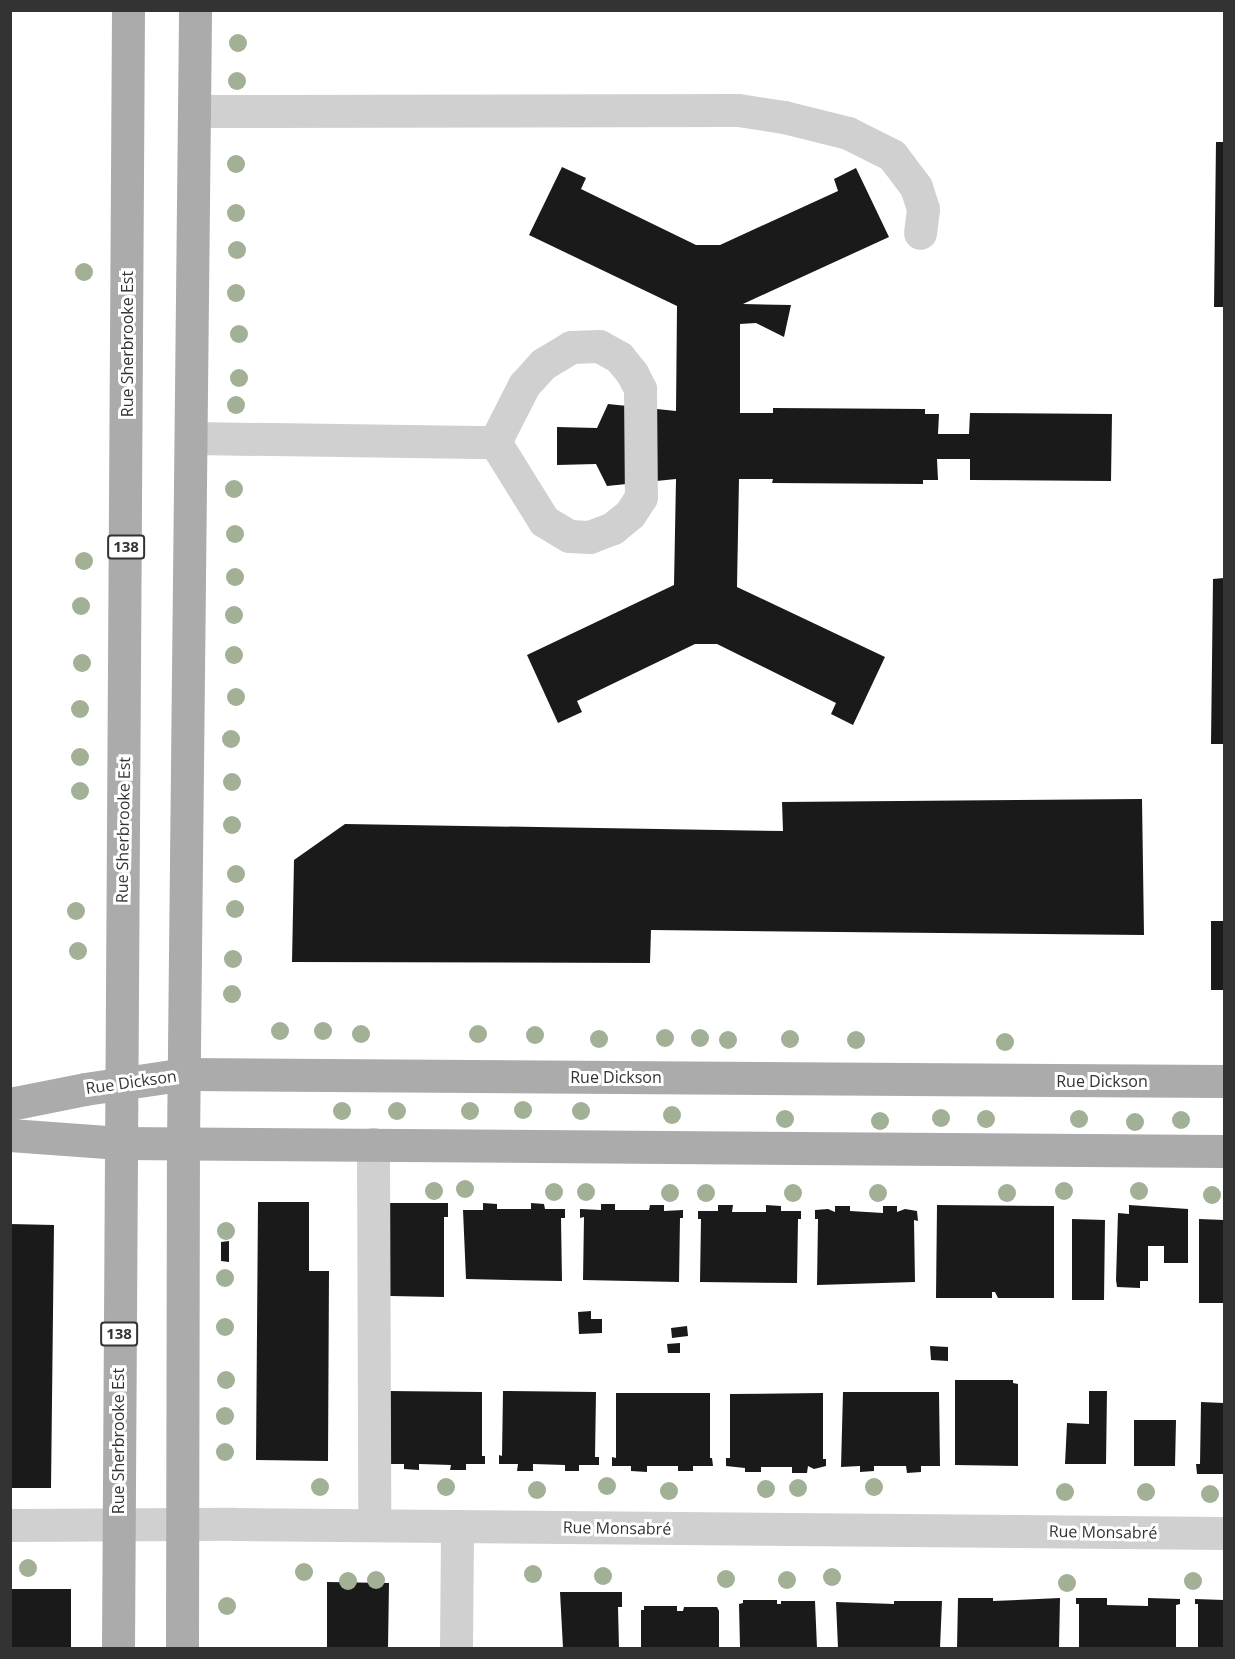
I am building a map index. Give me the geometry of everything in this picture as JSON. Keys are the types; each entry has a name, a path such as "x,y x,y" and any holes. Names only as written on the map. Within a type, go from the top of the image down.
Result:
{"main road":[{"name":"Rue Sherbrooke Est","path":"118,1648 128,10"},
{"path":"182,1648 183,1143 195,10"},
{"name":"Rue Dickson","path":"10,1104 121,1083 185,1074 1224,1082"},
{"path":"10,1135 120,1143 1224,1151"}],"street":[{"path":"194,111 738,110 784,117 849,133 892,155 916,187 923,209 920,233"},
{"path":"599,346 619,357 632,373 640,390 641,497 630,514 613,528 590,537 569,536 544,521 495,442 524,385 543,364 571,347 599,346"},
{"path":"191,438 495,442"},
{"path":"373,1144 374,1526"},
{"name":"Rue Monsabré","path":"10,1525 182,1524 1224,1533"},
{"path":"456,1648 457,1526"}],"building":[{"path":"1216,142 1224,142 1224,307 1214,307"},
{"path":"562,167 586,178 581,189 696,245 720,245 838,191 834,179 856,168 889,237 743,304 791,305 784,337 756,323 740,324 740,413 773,413 773,408 925,409 925,414 939,414 938,434 969,434 970,413 1112,414 1111,481 970,480 970,459 937,459 938,480 923,480 923,484 772,483 773,479 739,479 737,587 885,657 853,725 831,714 836,703 717,644 695,644 577,701 582,712 558,723 527,655 674,585 676,479 607,486 596,464 557,465 557,427 597,428 608,404 676,411 677,306 529,235"},
{"path":"1224,578 1224,744 1211,744 1213,579"},
{"path":"1142,799 1144,935 651,930 650,963 292,962 294,860 345,824 783,831 782,802"},
{"path":"1211,921 1224,921 1224,990 1211,990"},
{"path":"258,1202 309,1202 309,1271 329,1271 328,1461 256,1460"},
{"path":"386,1203 448,1203 448,1217 444,1217 444,1297 390,1296 390,1216 386,1216"},
{"path":"483,1203 497,1204 497,1209 531,1209 531,1203 544,1204 545,1209 565,1209 565,1218 561,1218 562,1281 466,1279 463,1210 483,1210"},
{"path":"601,1204 615,1204 615,1210 649,1210 650,1205 664,1205 664,1211 683,1210 683,1218 680,1218 679,1282 583,1280 584,1217 580,1218 580,1209 601,1210"},
{"path":"718,1205 733,1205 732,1212 766,1212 766,1205 781,1206 781,1211 801,1211 801,1219 798,1219 797,1283 700,1282 701,1219 698,1219 698,1211 718,1211"},
{"path":"937,1205 1054,1206 1054,1298 998,1298 995,1292 992,1292 992,1298 936,1298"},
{"path":"1129,1205 1188,1209 1188,1263 1164,1263 1164,1246 1148,1246 1148,1281 1140,1281 1140,1288 1117,1287 1116,1280 1118,1213 1129,1214"},
{"path":"835,1206 850,1206 850,1211 883,1213 883,1206 897,1206 897,1212 905,1209 917,1211 918,1221 914,1220 915,1282 817,1285 818,1219 815,1219 815,1210 828,1209 835,1212"},
{"path":"1072,1219 1105,1220 1104,1300 1072,1300"},
{"path":"1199,1219 1224,1220 1224,1303 1199,1303"},
{"path":"10,1224 54,1225 51,1488 10,1488"},
{"path":"229,1241 229,1262 221,1261 221,1242"},
{"path":"591,1311 591,1319 602,1319 602,1333 579,1334 578,1312"},
{"path":"687,1326 688,1336 672,1338 671,1328"},
{"path":"680,1343 680,1353 668,1353 667,1344"},
{"path":"930,1346 948,1347 948,1361 931,1360"},
{"path":"955,1380 1013,1380 1013,1383 1018,1384 1018,1466 955,1465"},
{"path":"388,1391 482,1392 482,1456 485,1456 485,1464 466,1464 466,1470 450,1470 451,1465 419,1464 419,1470 404,1469 404,1464 383,1464"},
{"path":"503,1391 596,1392 595,1457 599,1457 599,1465 579,1465 579,1471 565,1471 565,1465 533,1464 533,1471 517,1471 518,1464 499,1464 499,1455 502,1456"},
{"path":"1089,1391 1107,1391 1106,1464 1065,1464 1067,1423 1089,1424"},
{"path":"843,1392 939,1392 940,1466 921,1466 921,1472 907,1473 906,1466 874,1466 874,1471 860,1472 860,1466 841,1467"},
{"path":"616,1393 710,1393 710,1458 712,1458 713,1466 693,1466 693,1471 678,1471 678,1466 647,1466 647,1472 631,1471 631,1466 612,1466 612,1457 616,1458"},
{"path":"823,1393 823,1459 826,1459 826,1466 814,1469 808,1466 807,1473 792,1473 792,1467 761,1467 761,1472 745,1472 745,1468 726,1466 726,1458 730,1458 730,1394"},
{"path":"1201,1402 1224,1403 1224,1474 1197,1474 1196,1464 1200,1464"},
{"path":"1134,1420 1176,1420 1175,1466 1134,1466"},
{"path":"327,1582 389,1583 388,1648 327,1648"},
{"path":"10,1589 71,1589 71,1648 10,1648"},
{"path":"560,1592 622,1592 622,1607 618,1607 619,1648 563,1648"},
{"path":"958,1598 993,1598 993,1601 1060,1598 1059,1648 957,1648"},
{"path":"1076,1598 1107,1598 1107,1605 1148,1606 1148,1598 1180,1599 1180,1604 1176,1605 1176,1648 1079,1648 1079,1604 1076,1604"},
{"path":"1195,1599 1224,1600 1224,1648 1198,1648 1198,1604 1195,1604"},
{"path":"743,1600 777,1600 777,1604 781,1604 781,1601 815,1601 817,1648 740,1648 739,1604 743,1603"},
{"path":"894,1601 942,1601 940,1648 838,1648 836,1602 894,1604"},
{"path":"644,1606 677,1606 677,1611 683,1611 684,1607 717,1607 719,1611 719,1648 641,1648 641,1610 644,1610"}]}
